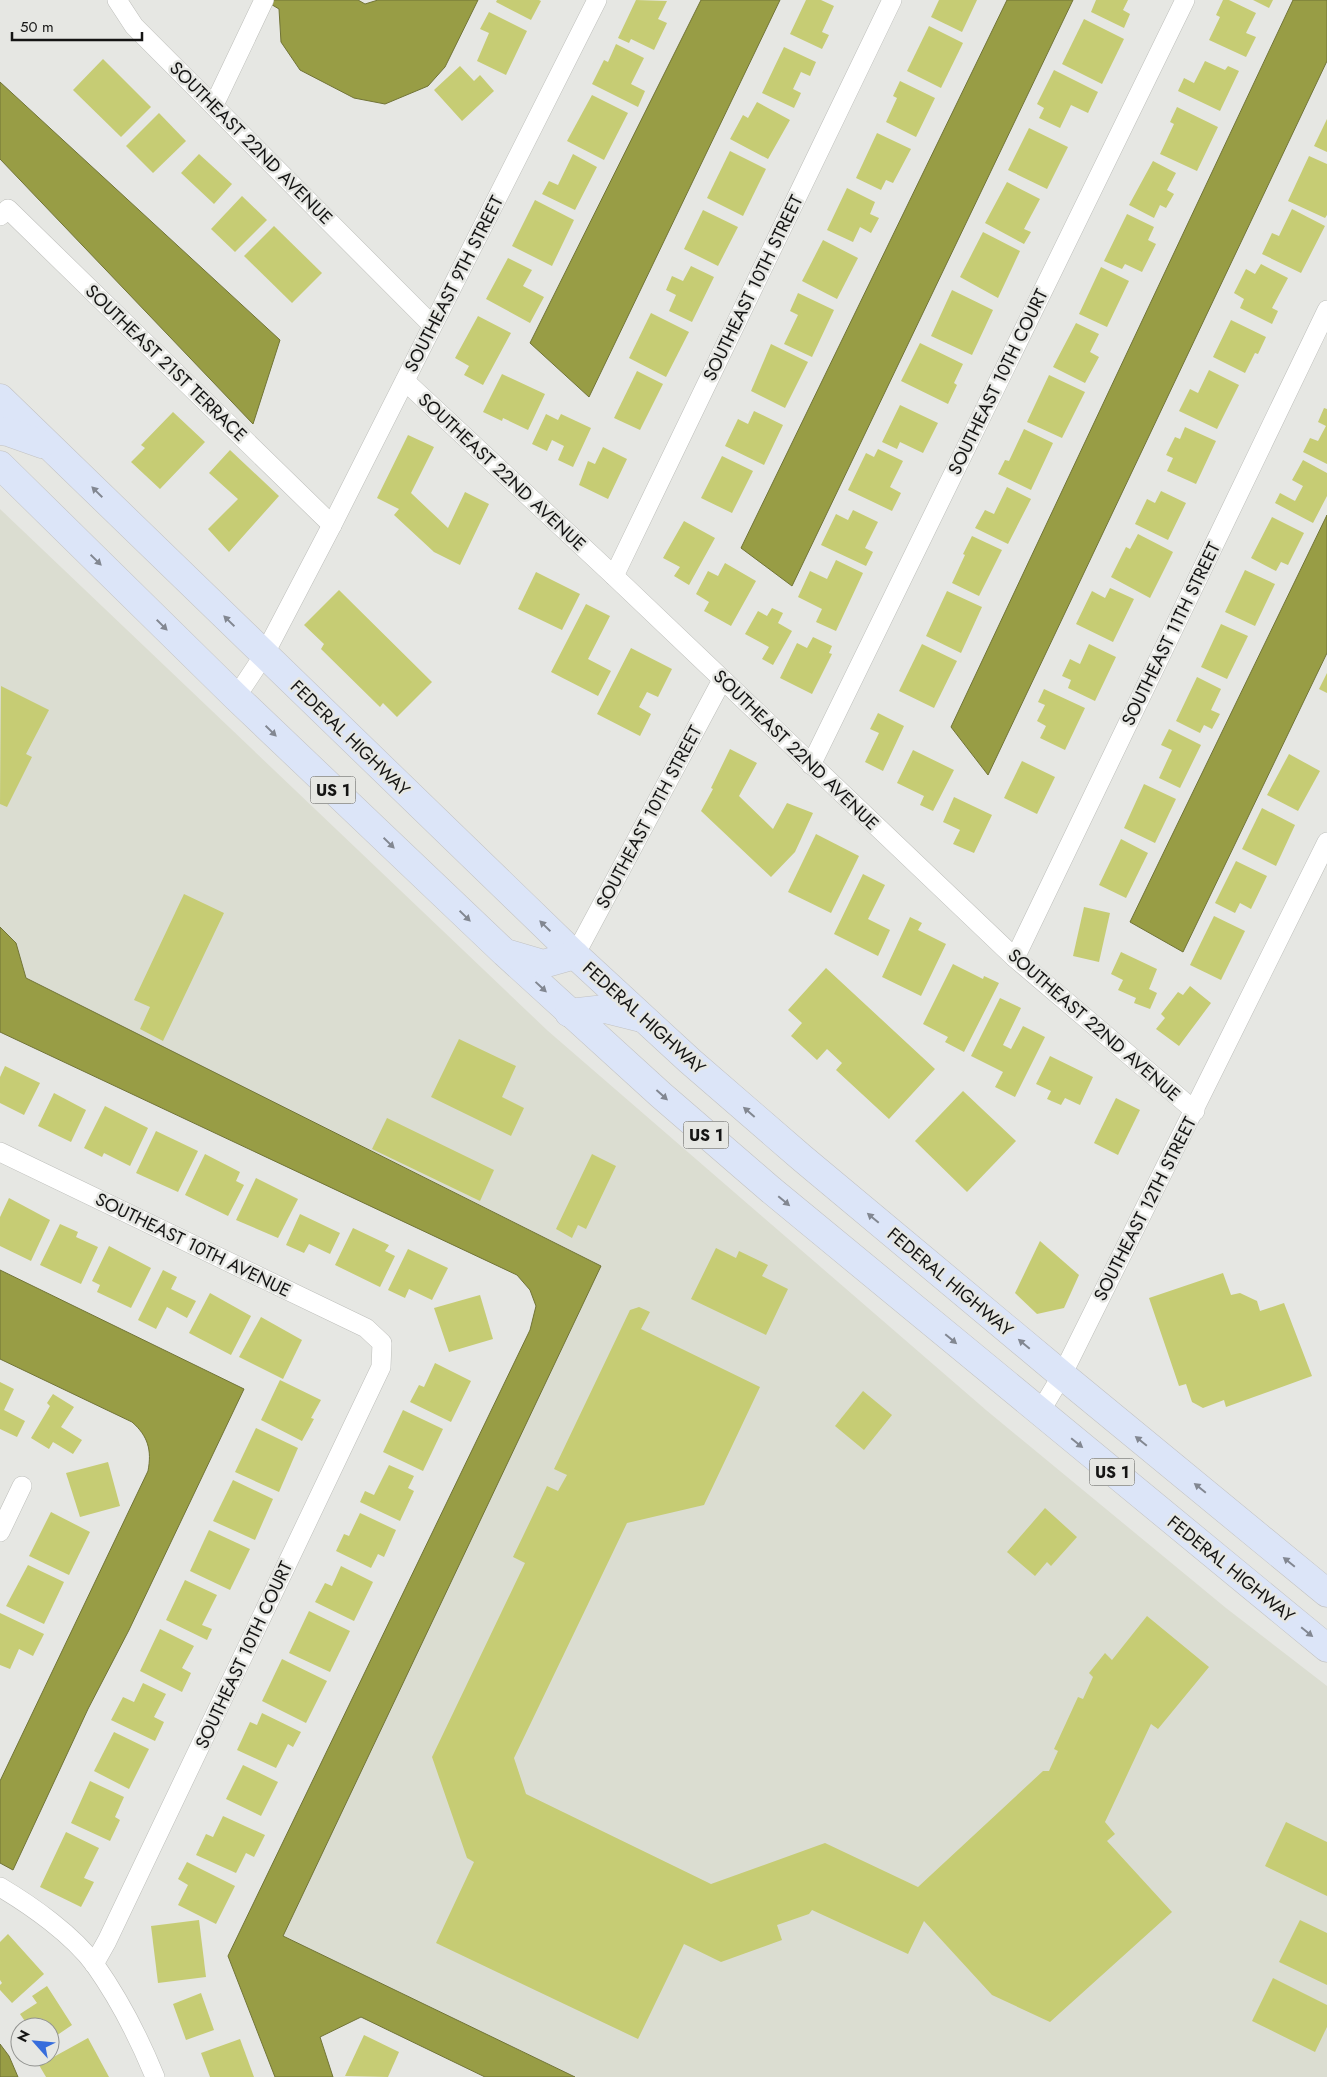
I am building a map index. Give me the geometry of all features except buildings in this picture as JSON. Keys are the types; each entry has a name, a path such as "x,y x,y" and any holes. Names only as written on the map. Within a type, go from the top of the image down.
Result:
{"main road":[{"name":"FEDERAL HIGHWAY","path":"2,402 52,448 575,955 645,1019 802,1158 1327,1593"},
{"path":"0,431 8,432 52,448"},
{"name":"FEDERAL HIGHWAY","path":"0,466 236,697 569,1013 718,1145 1327,1648"},
{"path":"505,954 543,964 556,962 575,955"},
{"path":"569,1013 605,1009 645,1019"}],"street":[{"name":"SOUTHEAST 22ND AVENUE","path":"117,0 134,26 214,104 432,325"},
{"name":"SOUTHEAST 9TH STREET","path":"236,697 264,655 332,525 598,0"},
{"name":"SOUTHEAST 10TH STREET","path":"614,576 892,0"},
{"name":"SOUTHEAST 10TH COURT","path":"811,765 1185,0"},
{"path":"214,104 264,1"},
{"name":"SOUTHEAST 21ST TERRACE","path":"0,216 8,209 332,525"},
{"name":"SOUTHEAST 11TH STREET","path":"1015,958 1327,310"},
{"name":"SOUTHEAST 22ND AVENUE","path":"405,381 614,576 1015,958 1195,1111"},
{"name":"SOUTHEAST 10TH STREET","path":"575,955 722,680"},
{"name":"SOUTHEAST 12TH STREET","path":"1040,1412 1062,1375 1195,1111 1327,842"},
{"name":"SOUTHEAST 10TH AVENUE","path":"0,1152 366,1328 382,1343"},
{"name":"SOUTHEAST 10TH COURT","path":"94,1964 107,1942 381,1367 382,1343"},
{"path":"0,1532 22,1486"},
{"path":"0,1887 19,1898 59,1930 94,1964 133,2030 155,2077"}],"shaded area":[{"path":"264,0 358,0 365,4 378,0 478,0 445,67 428,86 385,104 354,98 300,70 281,42 279,9"},
{"path":"701,0 780,0 589,397 530,343"},
{"path":"1007,0 1073,0 792,586 741,548"},
{"path":"1293,0 1327,0 1327,61 988,775 951,727"},
{"path":"0,82 280,340 253,424 0,159"},
{"path":"0,509 548,1031 986,1410 1226,1608 1327,1686 1327,2077 575,2077 283,1936 600,1266 26,978 16,943 0,927"},
{"path":"1327,515 1327,653 1183,952 1130,922"},
{"path":"0,927 16,943 26,978 601,1266 283,1936 575,2077 485,2077 361,2017 320,2037 333,2077 275,2077 228,1956 530,1330 536,1306 530,1290 517,1275 0,1032"},
{"path":"0,1270 244,1389 129,1630 88,1709 13,1870 0,1863 0,1781 148,1471 149,1450 142,1433 132,1422 0,1359"},
{"path":"0,2044 9,2056 10,2067 14,2067 18,2077 0,2077"}]}
